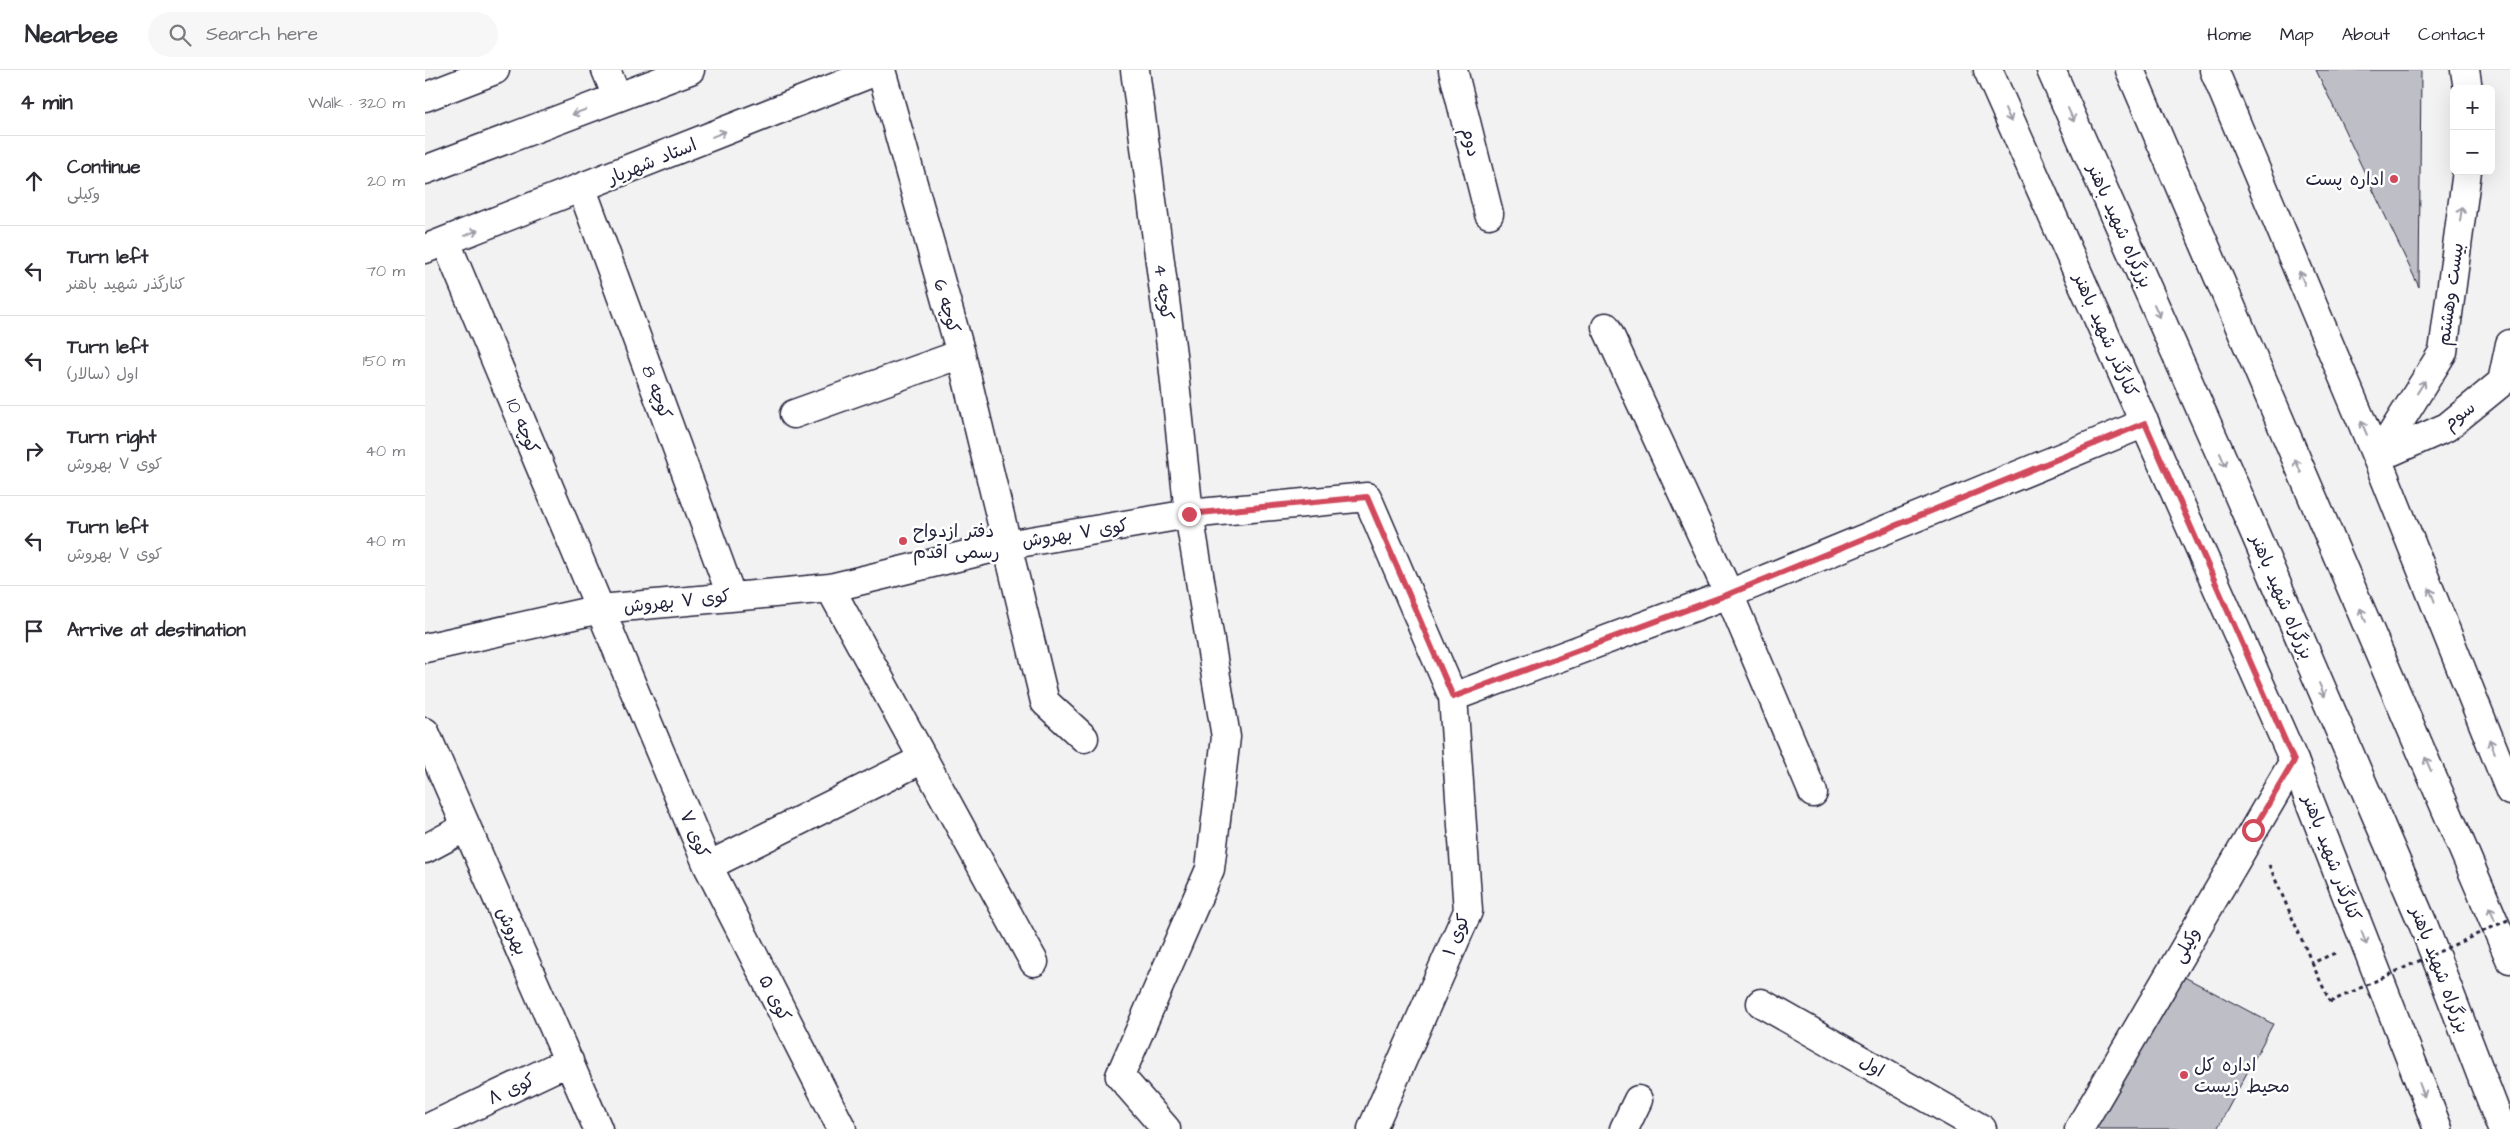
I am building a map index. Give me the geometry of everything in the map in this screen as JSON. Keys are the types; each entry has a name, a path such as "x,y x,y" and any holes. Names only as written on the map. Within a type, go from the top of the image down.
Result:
{"main road":[{"path":"425,97 495,70"},
{"path":"606,70 617,97"},
{"path":"425,170 691,70"},
{"name":"استاد شهریار","path":"436,246 880,70"},
{"name":"کوچه 6","path":"880,70 961,354 1045,702 1084,738"},
{"name":"کوچه 4","path":"1135,70 1172,354 1189,514 1226,737 1210,869 1121,1076 1166,1129"},
{"name":"دوم","path":"1453,70 1489,214"},
{"name":"کنارگذر شهید باهنر","path":"1988,70 2294,761 2437,1129"},
{"name":"بزرگراه شهید باهنر","path":"2051,70 2423,924 2502,1129"},
{"path":"2130,70 2510,959"},
{"path":"2214,70 2377,458 2510,792"},
{"path":"2465,70 2467,85"},
{"name":"بیست وهشتم","path":"2377,458 2443,352 2466,175"},
{"name":"کوچه 8","path":"582,189 731,595"},
{"name":"کوچه 10","path":"436,246 600,609"},
{"path":"1606,327 1729,594 1813,793"},
{"name":"سوم","path":"2377,458 2447,427 2502,382 2510,344"},
{"path":"794,414 961,354"},
{"path":"1453,697 1729,594 2145,423"},
{"name":"کوی ۷ بهروش","path":"425,648 600,609 731,595 830,588 1007,544 1189,514 1367,497 1453,697"},
{"path":"830,588 1034,962"},
{"name":"کوی ۷","path":"600,609 708,866 923,759"},
{"name":"کوی ۱","path":"1373,1129 1468,911 1453,697"},
{"name":"بهروش","path":"425,732 598,1129"},
{"name":"وکیلی","path":"2079,1129 2294,761"},
{"path":"425,849 466,827"},
{"name":"کوی ۵","path":"708,866 842,1129"},
{"name":"اول","path":"1761,1003 1982,1129"},
{"name":"کوی ۸","path":"426,1129 569,1061"},
{"path":"1624,1129 1638,1100"}],"path":[{"path":"2253,830 2330,1002 2510,919"},
{"path":"2312,963 2364,939"}],"building":[{"name":"اداره پست","path":"2316,70 2421,70 2419,287"},
{"name":"اداره کل محیط زیست","path":"2177,973 2273,1024 2217,1129 2100,1129 2096,1127"}],"place":[{"name":"اداره پست","path":"2394,179"},
{"name":"دفتر ازدواح رسمی اقدم","path":"903,541"},
{"name":"اداره کل محیط زیست","path":"2184,1075"}],"route":[{"path":"1189,514 1367,497 1453,697 1729,594 2145,423 2294,761 2253,830"}]}
